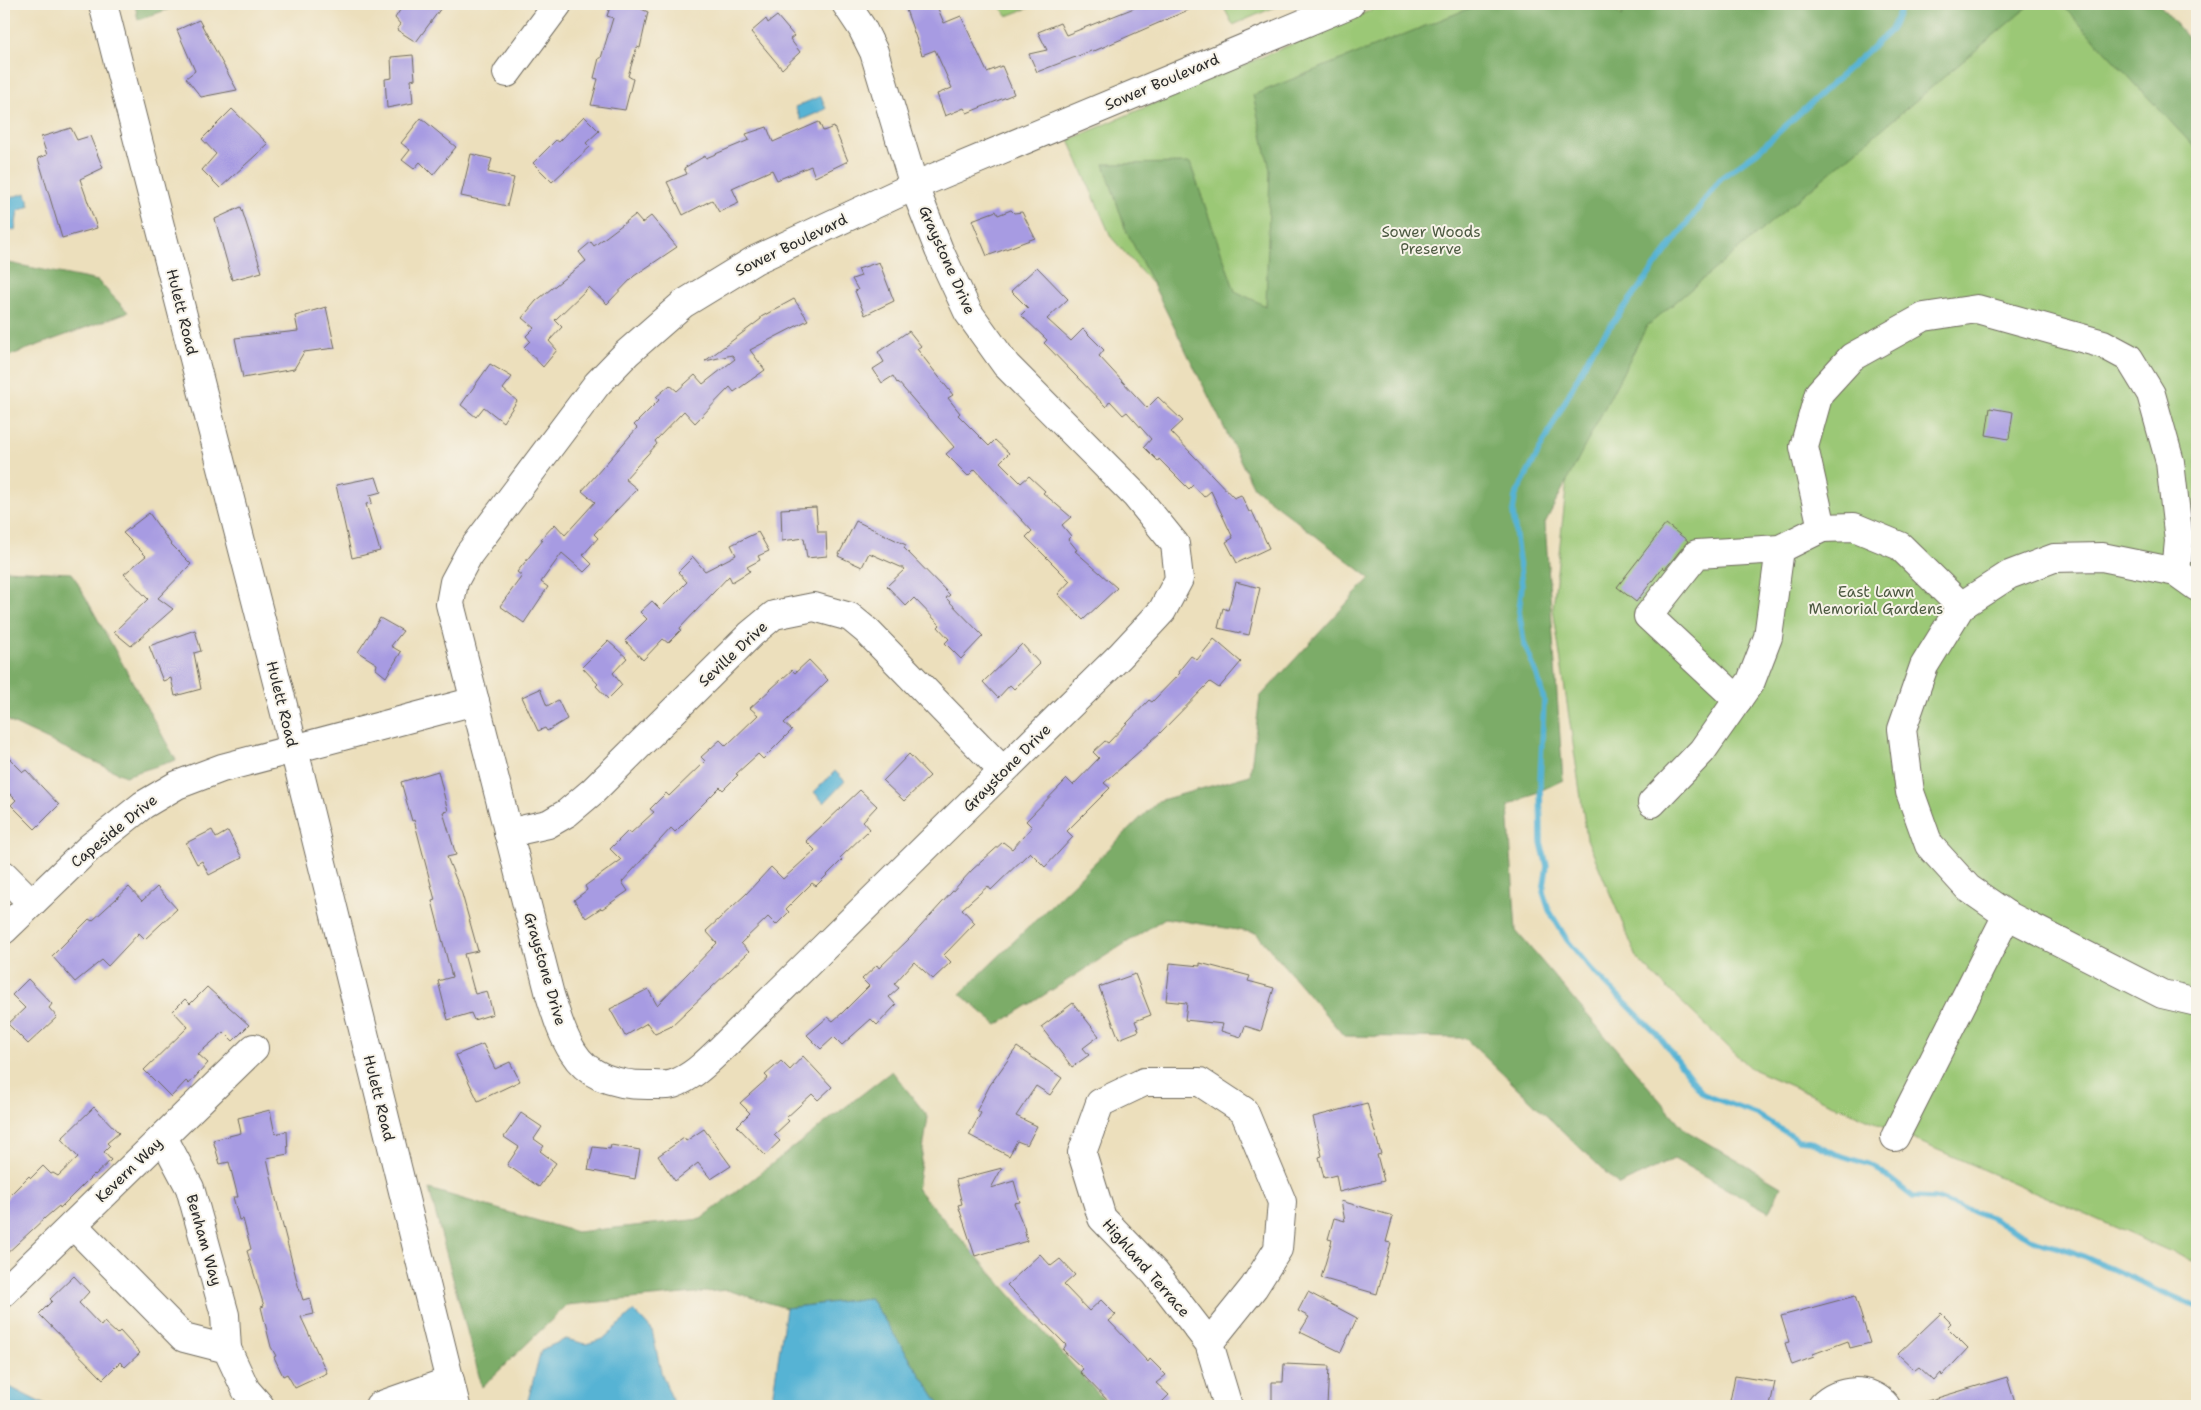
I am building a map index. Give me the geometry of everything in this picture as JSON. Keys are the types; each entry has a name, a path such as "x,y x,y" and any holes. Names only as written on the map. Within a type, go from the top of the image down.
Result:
{"street":[{"name":"Hulett Road","path":"104,4 293,748 453,1393"},
{"path":"507,73 558,4"},
{"name":"Graystone Drive","path":"475,701 550,995 562,1030 573,1053 588,1069 611,1082 643,1086 672,1084 693,1074 725,1045 1120,656 1162,611 1180,579 1175,544 1136,496 1006,364 968,312 939,250 914,186 874,52 862,28 846,4"},
{"name":"Sower Boulevard","path":"475,701 450,604 454,582 469,554 597,384 627,352 691,299 755,260 914,186 1350,4"},
{"path":"1822,528 1804,447 1819,393 1852,357 1924,317 1977,309 2103,344 2129,358 2150,394 2170,462 2179,541 2187,579 2102,557 2054,558 2009,575 1961,606 1924,666 1902,729 1910,792 1929,845 1968,888 2007,915 2162,994 2197,1002"},
{"path":"1738,700 1648,616 1697,554 1780,548 1822,528 1854,527 1900,546 1961,606"},
{"path":"1652,803 1702,751 1752,681 1768,637 1780,548"},
{"name":"Seville Drive","path":"508,833 548,824 567,813 593,790 751,634 774,615 814,607 850,617 867,631 1003,771"},
{"name":"Capeside Drive","path":"4,930 89,848 160,794 199,775 293,748 475,701"},
{"path":"4,874 32,903"},
{"path":"1895,1137 2007,915"},
{"name":"Kevern Way","path":"4,1292 254,1048"},
{"name":"Highland Terrace","path":"1209,1343 1254,1287 1278,1250 1282,1202 1244,1111 1200,1082 1144,1082 1100,1103 1082,1153 1102,1218 1155,1274 1209,1343 1228,1406"},
{"name":"Benham Way","path":"163,1137 190,1188 225,1314 227,1349 246,1390 260,1406"},
{"path":"73,1225 184,1338 227,1349"},
{"path":"1822,1406 1840,1394 1855,1392 1870,1395 1886,1406"},
{"path":"379,1406 453,1393"}],"green space":[{"path":"135,4 183,4 138,20"},
{"path":"998,4 1039,4 1007,16"},
{"path":"1222,4 1282,4 1233,25"},
{"name":"East Lawn Memorial Gardens","path":"1385,4 2103,4 2197,100 2197,1263 1750,1068 1638,960 1587,839 1553,608 1572,434 1390,556 1111,237 1069,140"},
{"name":"Sower Woods Preserve","path":"1480,4 1609,4 1622,17 1622,4 2031,4 1647,326 1545,523 1563,780 1508,806 1516,931 1685,1130 1781,1186 1769,1212 1674,1159 1619,1185 1465,1038 1344,1036 1256,933 1165,918 997,1025 960,994 1158,801 1250,775 1260,697 1370,578 1254,488 1125,228 1104,164 1190,163 1235,291 1266,306 1270,170 1253,95"},
{"path":"2061,4 2159,4 2197,48 2197,150"},
{"path":"4,262 98,281 128,312 6,357 4,378"},
{"path":"4,570 72,573 176,760 125,776 10,722 4,716"},
{"path":"892,1071 928,1117 917,1189 1109,1406 941,1406 870,1298 786,1308 727,1290 567,1305 482,1387 429,1189 576,1232 701,1219"}],"water":[{"path":"821,96 826,109 801,120 795,107"},
{"path":"26,193 30,206 18,211 15,230 4,227 4,208 12,197"},
{"path":"835,771 845,781 824,803 814,792"},
{"path":"870,1298 941,1406 771,1406 786,1308"},
{"path":"634,1311 652,1330 661,1372 675,1406 528,1406 541,1350 566,1339 586,1344 603,1339"},
{"path":"4,1384 47,1406 4,1406"}],"building":[{"path":"404,4 444,4 416,42 397,30 400,24 395,18"},
{"path":"611,4 638,4 637,7 648,12 640,48 637,47 628,76 633,79 625,110 591,105 598,79 594,78 599,58 601,58 613,18 607,16"},
{"path":"904,4 936,4 944,23 961,16 987,72 1002,66 1014,94 967,113 964,108 945,116 937,94 952,88 935,50 922,55"},
{"path":"1132,4 1202,4 1092,52 1037,72 1029,54 1047,50 1038,32 1060,23 1066,35 1134,8"},
{"path":"777,16 794,36 790,39 800,52 782,69 751,32 766,19 768,23"},
{"path":"199,20 237,90 201,97 186,78 195,71 177,30"},
{"path":"413,55 415,79 411,80 413,103 387,108 385,79 392,78 391,57"},
{"path":"232,109 268,144 220,188 202,170 216,154 202,139"},
{"path":"584,116 599,131 586,143 590,147 552,182 533,163 556,140 559,142"},
{"path":"421,118 456,147 433,175 420,162 414,169 402,160 410,150 401,143"},
{"path":"819,122 823,131 834,127 848,161 815,177 811,166 777,180 772,170 732,188 739,203 719,212 712,200 683,215 667,182 687,174 684,168 705,156 706,158 749,140 746,134 767,127 773,142"},
{"path":"71,128 77,140 90,136 103,168 80,179 97,228 62,238 38,158 47,155 41,137"},
{"path":"471,154 492,159 488,172 514,178 507,206 461,196"},
{"path":"241,207 262,272 232,280 215,219"},
{"path":"1011,210 1014,213 1022,212 1035,238 987,256 972,220 996,211 998,215"},
{"path":"635,215 642,223 651,216 677,247 634,276 607,304 589,287 555,320 562,327 549,341 557,350 543,367 524,347 530,341 526,336 534,328 522,318 536,301 586,261 579,252 591,242 594,246"},
{"path":"879,262 894,301 865,315 855,291 858,290 852,279 861,276 858,269"},
{"path":"1037,267 1068,299 1047,319 1071,341 1083,329 1104,350 1099,356 1147,408 1158,397 1183,421 1171,432 1234,498 1241,495 1249,512 1252,511 1269,548 1237,563 1226,542 1233,538 1211,491 1204,497 1193,485 1189,489 1144,447 1151,439 1127,412 1123,415 1110,401 1106,407 1044,343 1047,340 1021,315 1028,308 1011,291"},
{"path":"794,299 808,320 750,350 765,370 734,392 730,387 695,423 684,411 655,441 657,444 625,479 637,489 594,534 598,538 583,555 592,564 584,572 562,553 541,582 548,587 524,623 500,606 522,576 517,572 543,540 541,539 555,524 565,535 595,502 582,491 637,428 634,425 659,400 656,397 670,385 677,391 695,375 703,384 735,359 732,355 705,361 761,319 761,317"},
{"path":"326,307 335,348 304,352 294,369 243,378 235,338 298,331 295,316"},
{"path":"909,331 921,346 917,349 953,395 948,398 960,413 958,415 989,446 995,440 1009,453 1000,462 1021,483 1029,476 1045,491 1043,493 1071,517 1062,525 1071,536 1068,539 1077,550 1075,551 1117,588 1083,620 1058,594 1070,581 1026,537 1032,531 975,469 968,476 946,454 954,447 897,383 893,376 882,383 873,369 884,362 878,352"},
{"path":"490,364 512,377 503,389 517,401 503,422 484,407 476,417 461,405"},
{"path":"1990,408 2013,412 2009,439 1986,435"},
{"path":"376,477 381,492 370,495 372,503 366,504 380,551 352,558 336,485"},
{"path":"816,507 818,532 826,532 827,556 807,558 804,538 782,541 781,509"},
{"path":"149,513 171,544 191,564 158,598 173,609 131,646 114,632 148,599 124,574 146,556 123,533"},
{"path":"856,521 906,545 904,548 950,595 946,598 983,636 961,659 945,643 949,639 938,627 940,625 914,598 906,606 887,586 905,569 869,553 862,567 838,556"},
{"path":"1666,524 1688,541 1665,569 1663,567 1636,602 1617,587"},
{"path":"758,532 769,551 758,556 760,560 747,567 750,571 732,582 729,576 668,643 663,639 643,660 625,641 647,619 640,612 652,601 660,609 687,582 678,572 693,557 705,571 736,555 731,545"},
{"path":"1236,582 1260,588 1249,635 1218,628 1223,608 1228,610"},
{"path":"380,618 403,631 391,646 401,652 386,677 376,669 377,664 358,652"},
{"path":"195,630 201,651 194,653 201,689 175,696 171,678 163,681 149,646"},
{"path":"1214,639 1241,662 1219,688 1210,682 1160,733 1104,783 1110,788 1067,831 1073,837 1045,867 1030,852 991,890 988,886 962,909 975,923 944,955 951,962 933,979 914,962 894,984 899,988 889,997 896,1005 877,1025 871,1019 842,1045 834,1037 821,1049 807,1035 828,1017 833,1021 869,986 862,979 877,965 879,968 910,938 972,870 1003,842 1012,849 1032,827 1026,821 1067,779 1073,785 1099,758 1093,752 1105,741 1108,743 1149,700 1152,702 1180,673 1178,672 1191,656 1197,660"},
{"path":"608,641 627,658 613,673 622,685 608,699 596,686 598,684 582,667"},
{"path":"1022,644 1040,664 1014,689 1010,685 998,698 983,682"},
{"path":"809,660 828,680 784,723 792,730 763,759 758,754 736,774 738,775 723,790 720,787 675,832 671,828 622,882 628,891 586,918 574,900 587,890 585,886 621,860 610,849 628,831 631,833 654,812 650,809 666,793 669,796 705,761 701,757 720,740 726,746 758,715 750,708 792,670 795,673"},
{"path":"540,689 547,706 558,700 567,719 547,731 545,728 538,731 522,697"},
{"path":"4,753 23,772 26,770 59,805 35,829 11,805 16,800 4,788"},
{"path":"909,754 930,776 904,801 883,781"},
{"path":"438,771 448,811 443,812 456,855 447,857 462,894 478,951 464,954 475,994 487,991 493,1014 474,1020 471,1013 448,1020 438,981 452,977 432,901 435,900 414,820 412,821 401,782"},
{"path":"860,790 877,806 863,821 870,829 840,858 842,860 816,886 812,883 786,909 789,912 776,925 768,917 741,943 749,952 670,1027 655,1034 647,1023 625,1036 610,1009 648,989 657,1005 717,943 706,931 746,894 771,867 783,879 815,850 806,841"},
{"path":"212,830 216,838 228,831 242,858 209,875 202,861 197,864 186,843"},
{"path":"129,887 142,901 157,887 177,909 145,939 139,933 108,966 102,960 75,982 52,956 89,919 92,921"},
{"path":"1170,963 1200,966 1200,963 1250,976 1248,981 1274,988 1261,1031 1245,1026 1241,1037 1221,1031 1223,1024 1185,1020 1187,1003 1166,1001"},
{"path":"1135,974 1151,1015 1135,1021 1139,1031 1119,1039 1099,987"},
{"path":"28,979 52,1004 49,1008 57,1017 28,1044 8,1024 25,1008 12,995"},
{"path":"207,987 249,1025 233,1041 224,1032 198,1054 208,1063 189,1084 186,1081 171,1097 144,1070 188,1027 173,1011 185,999 190,1004"},
{"path":"1073,1003 1099,1036 1083,1048 1089,1055 1072,1067 1041,1027"},
{"path":"483,1044 495,1069 510,1062 520,1081 478,1101 456,1055"},
{"path":"1017,1047 1062,1078 1050,1095 1036,1086 1016,1116 1037,1126 1027,1145 1017,1141 1009,1156 969,1135 981,1113 977,1110 990,1085"},
{"path":"803,1056 832,1087 818,1100 812,1094 786,1118 789,1121 774,1135 780,1141 765,1155 737,1126 750,1113 740,1103 768,1078 765,1075 781,1061 790,1070"},
{"path":"1367,1103 1381,1154 1377,1155 1384,1181 1339,1192 1336,1175 1324,1178 1319,1157 1322,1156 1313,1117"},
{"path":"94,1107 119,1133 107,1143 110,1146 104,1152 111,1160 60,1208 59,1206 4,1256 4,1201 29,1176 31,1178 43,1166 51,1174 53,1173 58,1176 78,1157 61,1139"},
{"path":"270,1110 275,1134 287,1131 288,1154 267,1158 298,1285 303,1300 310,1298 314,1314 301,1317 327,1373 295,1388 287,1374 283,1376 274,1357 276,1356 271,1347 261,1307 264,1306 247,1251 251,1249 243,1219 239,1220 233,1197 238,1197 229,1162 220,1164 213,1140 241,1133 238,1118"},
{"path":"521,1113 542,1127 534,1139 544,1146 540,1151 556,1163 539,1187 507,1165 519,1147 504,1137"},
{"path":"704,1129 731,1166 711,1179 698,1163 675,1181 658,1156 684,1138 686,1141"},
{"path":"611,1145 640,1150 635,1179 588,1170 593,1147 610,1149"},
{"path":"1002,1168 991,1188 1014,1181 1020,1202 1014,1203 1024,1227 1027,1241 975,1256 958,1205 962,1204 956,1180"},
{"path":"1341,1201 1393,1216 1386,1242 1391,1243 1377,1294 1321,1278 1332,1240 1328,1239 1334,1218 1345,1221"},
{"path":"1040,1254 1051,1266 1060,1259 1075,1275 1064,1285 1089,1311 1101,1300 1116,1315 1109,1321 1148,1362 1150,1359 1166,1375 1156,1383 1169,1395 1158,1406 1113,1406 1080,1372 1083,1369 1063,1350 1066,1345 1007,1285"},
{"path":"74,1276 89,1292 79,1303 101,1326 104,1322 117,1334 120,1331 140,1353 125,1367 120,1362 103,1379 39,1314 52,1301 50,1299"},
{"path":"1308,1292 1357,1318 1341,1352 1300,1332 1309,1317 1298,1311"},
{"path":"1855,1296 1870,1343 1850,1348 1848,1341 1813,1354 1814,1357 1792,1365 1785,1343 1789,1342 1781,1316"},
{"path":"1941,1313 1951,1323 1947,1327 1968,1348 1942,1376 1941,1373 1934,1381 1919,1367 1915,1370 1898,1354"},
{"path":"1284,1364 1329,1366 1327,1406 1298,1406 1298,1403 1272,1403 1272,1382 1283,1382"},
{"path":"1735,1376 1775,1382 1770,1406 1729,1406"},
{"path":"2007,1377 2016,1406 1924,1406 1924,1402"}],"waterway":[{"path":"1903,4 1891,30 1758,151 1721,178 1591,352 1515,497 1513,513 1522,585 1519,611 1524,643 1537,675 1544,700 1540,780 1541,842 1547,866 1543,892 1549,910 1567,940 1592,970 1658,1035 1703,1094 1758,1115 1798,1140 1810,1141 1836,1154 1874,1166 1913,1197 1935,1198 1990,1217 2035,1241 2074,1252 2197,1307"}]}
